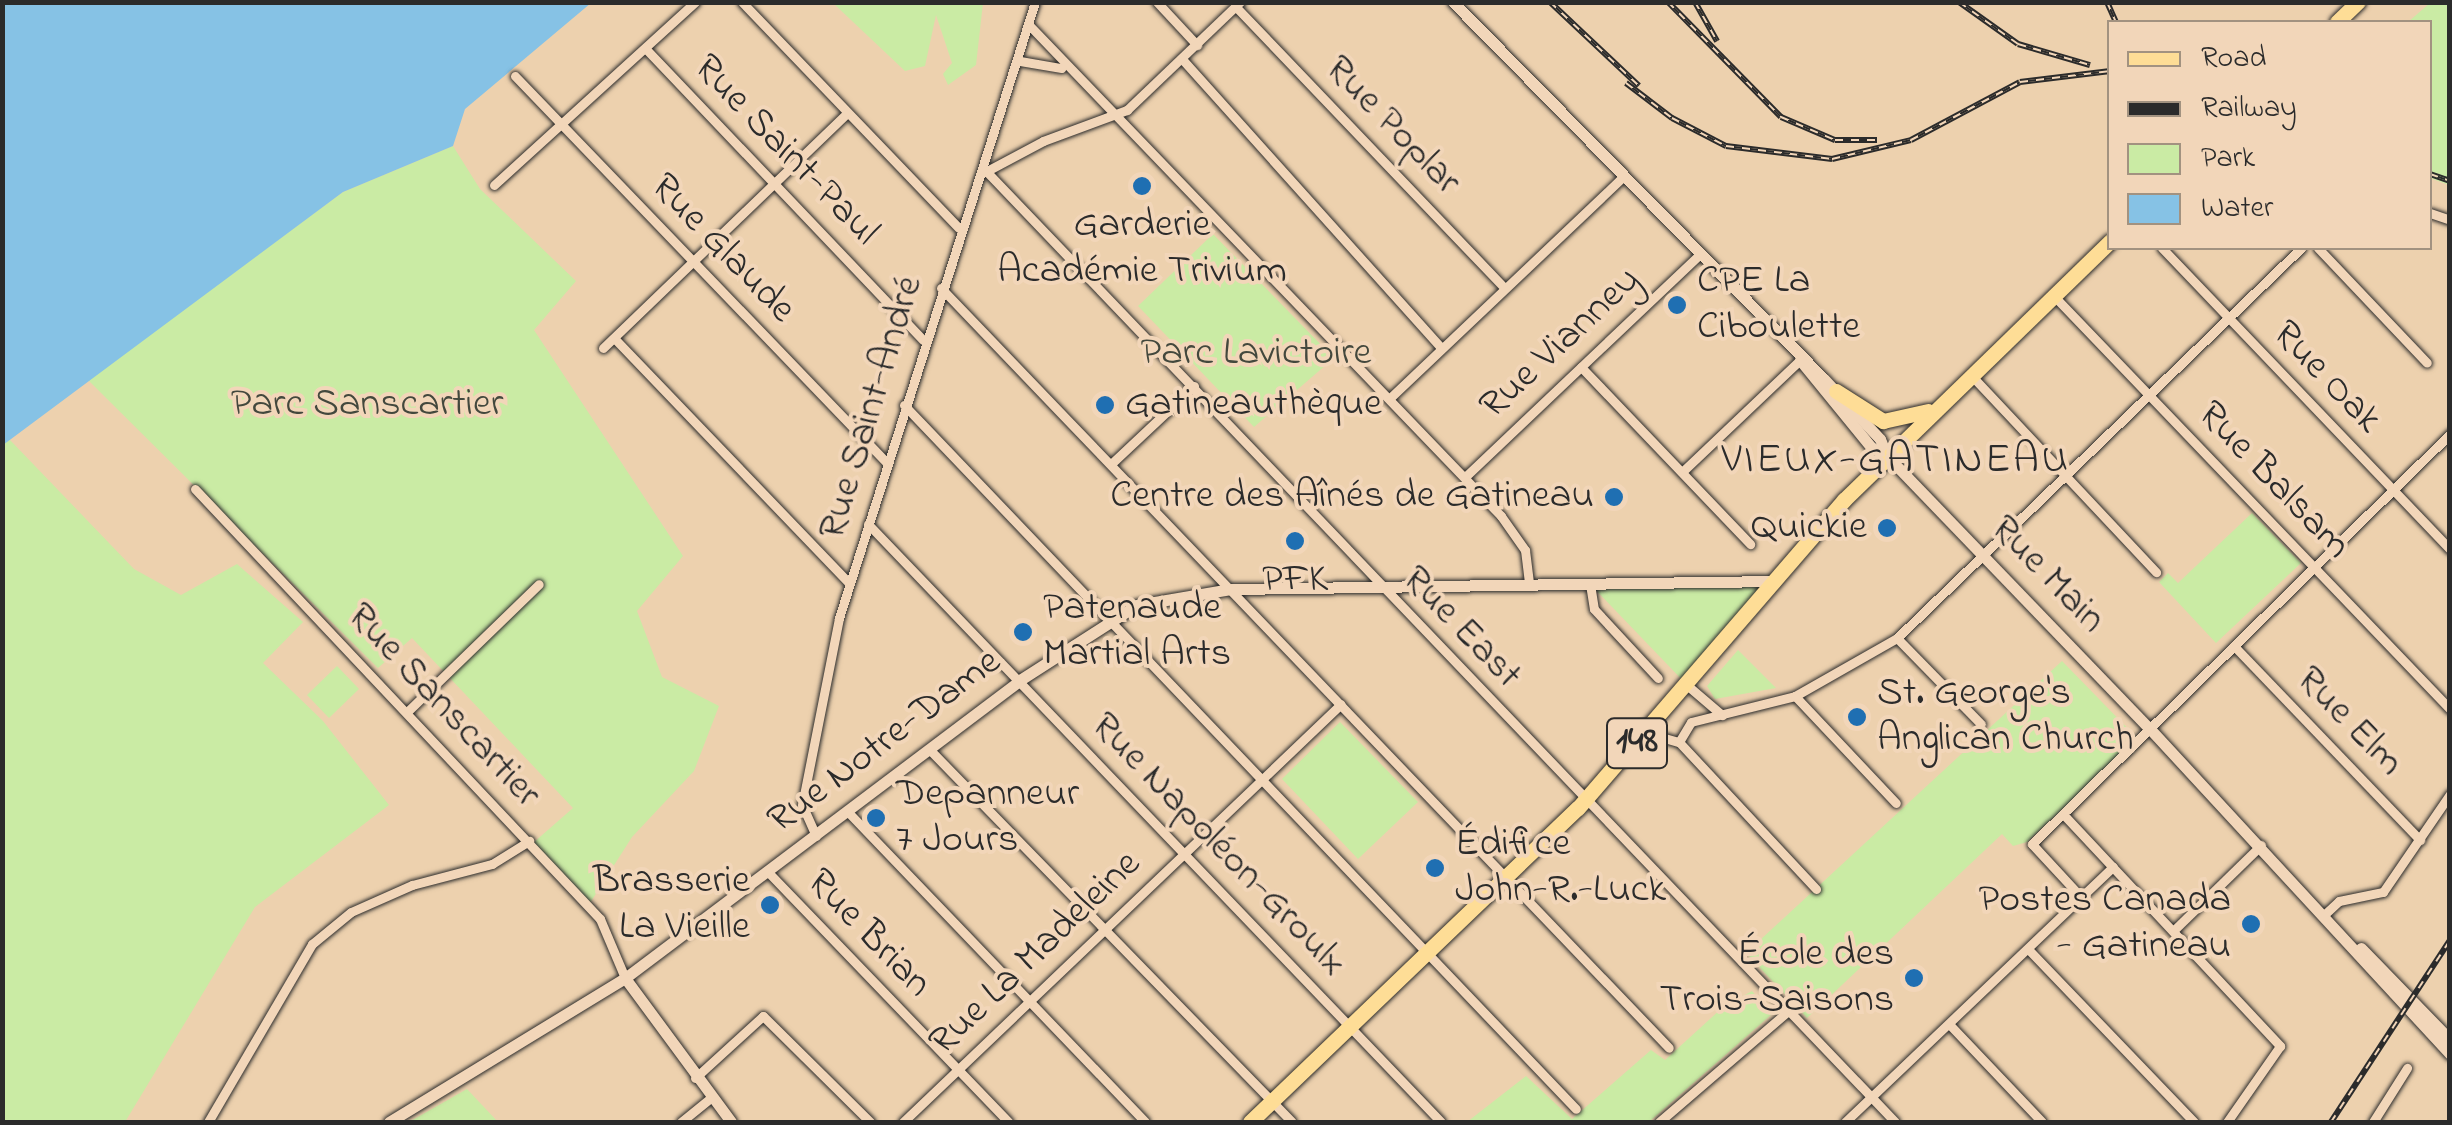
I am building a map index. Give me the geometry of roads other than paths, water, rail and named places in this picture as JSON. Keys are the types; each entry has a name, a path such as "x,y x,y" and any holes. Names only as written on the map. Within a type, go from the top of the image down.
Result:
{"main road":[{"path":"2339,20 2358,2"},
{"name":"148","path":"1252,1122 1586,800 1887,456 2107,244"},
{"path":"1836,391 1883,420 1932,410"}],"street":[{"path":"494,185 694,2"},
{"path":"742,2 959,228"},
{"name":"Rue Saint-André","path":"816,836 802,805 849,584 959,228 1020,60 1035,2"},
{"path":"1156,2 1196,45"},
{"name":"Rue Main","path":"1453,2 1800,360 1836,391 1880,439 1887,456"},
{"path":"982,173 1043,141 1116,115 1238,5"},
{"name":"Rue Poplar","path":"1238,5 1504,287"},
{"path":"1030,26 1465,477 1522,542 1528,584"},
{"name":"Rue Saint-Paul","path":"645,48 924,340"},
{"path":"1182,59 1441,348"},
{"path":"1020,60 1054,63 1076,77"},
{"name":"Rue Glaude","path":"515,76 887,464"},
{"path":"604,348 846,114"},
{"name":"Rue East","path":"982,173 1194,386 1380,588 1896,1122"},
{"path":"1391,397 1622,178"},
{"name":"Rue Oak","path":"2164,250 2450,549"},
{"path":"1679,742 1691,722 1795,696 1897,638 2299,250"},
{"path":"2320,250 2427,363"},
{"name":"Rue Vianney","path":"1465,477 1699,255"},
{"path":"941,288 1670,1048"},
{"name":"Rue Balsam","path":"2053,295 2450,709"},
{"path":"614,338 849,584"},
{"path":"1682,472 1800,360"},
{"name":"Rue Main","path":"1800,360 1816,388 1887,456 2450,1040"},
{"path":"1581,367 1750,544"},
{"path":"1970,374 2156,572"},
{"path":"1111,464 1194,386"},
{"path":"904,405 1576,1109"},
{"path":"2082,897 2032,844 2450,434"},
{"name":"Rue Sanscartier","path":"195,489 600,919 625,978"},
{"name":"Rue Napoléon-Groulx","path":"868,524 1441,1122"},
{"name":"Rue Notre-Dame","path":"389,1122 625,978 1020,680 1109,618 1163,597 1231,589 1776,581"},
{"path":"408,711 539,584"},
{"path":"1590,584 1602,619 1658,678"},
{"path":"1897,638 1982,724"},
{"name":"Rue Elm","path":"2234,646 2420,840"},
{"path":"1688,686 1722,715"},
{"path":"1795,696 1896,803"},
{"name":"Rue La Madeleine","path":"903,1122 1341,704"},
{"path":"1647,733 1679,742 1816,889"},
{"path":"929,749 1292,1122"},
{"path":"2325,914 2339,901 2382,892 2450,794"},
{"path":"848,812 1145,1122"},
{"path":"2063,814 2280,1046 2226,1122"},
{"path":"208,1122 312,944 351,912 412,885 492,864 529,841"},
{"path":"2173,931 2260,845"},
{"path":"1845,1122 2113,867"},
{"name":"Rue Brian","path":"768,872 1009,1122"},
{"name":"Rue Main","path":"2325,914 2450,1054"},
{"path":"2028,950 2194,1122"},
{"path":"625,978 730,1122"},
{"path":"1659,1122 1787,1012"},
{"path":"695,1078 763,1016 870,1122"},
{"path":"1948,1024 2042,1122"},
{"path":"2373,1122 2407,1068"},
{"path":"681,1122 711,1098"}],"water":[{"path":"3,2 591,3 465,109 453,146 343,192 3,445"}],"railway":[{"path":"1550,2 1639,86"},
{"path":"1668,2 1781,117 1835,140 1877,140"},
{"path":"1695,2 1717,41"},
{"path":"1959,2 2018,44 2090,65"},
{"path":"2107,2 2115,20"},
{"path":"1626,83 1672,118 1726,146 1832,159 1911,140 2020,82 2107,71"},
{"path":"2432,175 2450,181"},
{"path":"2331,1122 2450,940"}],"place":[{"name":"Garderie Académie Trivium","path":"1142,186"},
{"name":"CPE La Ciboulette","path":"1677,305"},
{"name":"Gatineauthèque","path":"1105,405"},
{"name":"Centre des Aînés de Gatineau","path":"1614,497"},
{"name":"Quickie","path":"1887,528"},
{"name":"PFK","path":"1295,541"},
{"name":"Patenaude Martial Arts","path":"1023,632"},
{"name":"St. George's Anglican Church","path":"1857,717"},
{"name":"Depanneur 7 Jours","path":"876,818"},
{"name":"Édifice John-R.-Luck","path":"1435,868"},
{"name":"Brasserie La Vieille","path":"770,905"},
{"name":"Postes Canada - Gatineau","path":"2251,924"},
{"name":"École des Trois-Saisons","path":"1914,978"}],"district":[{"name":"VIEUX-GATINEAU","path":"1896,461"}],"park label":[{"name":"Parc Lavictoire","path":"1256,354"},
{"name":"Parc Sanscartier","path":"367,405"}]}
